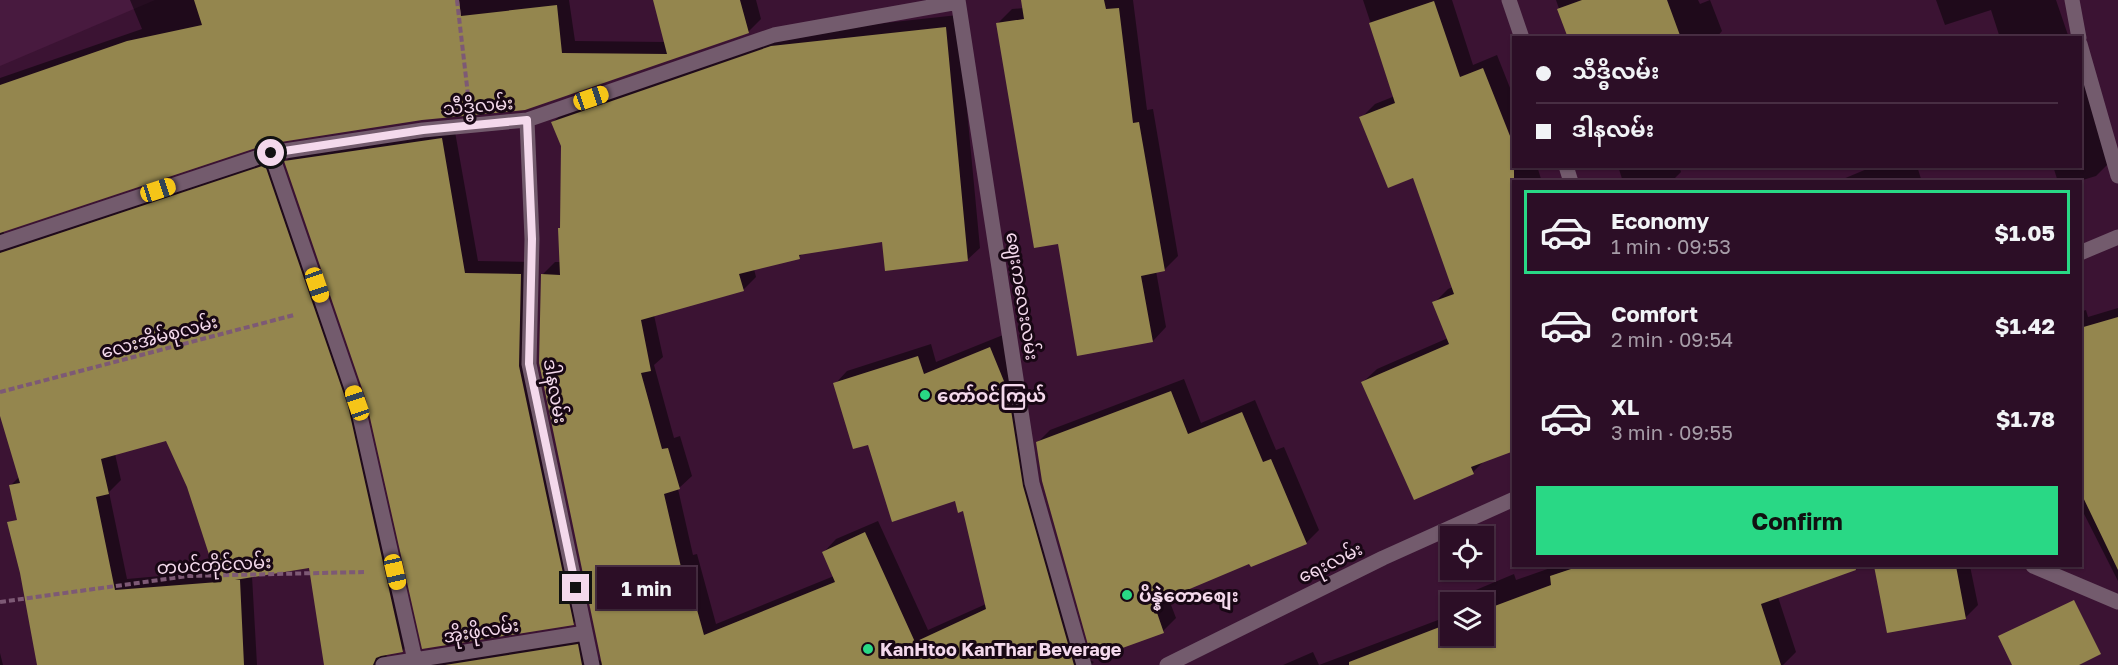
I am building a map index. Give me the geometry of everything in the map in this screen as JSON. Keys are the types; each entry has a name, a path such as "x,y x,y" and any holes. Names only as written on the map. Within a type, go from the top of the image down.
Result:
{"street":[{"path":"1509,0 1521,36"},
{"path":"2072,0 2079,36"},
{"name":"သီဒ္ဓိလမ်း","path":"0,243 271,153 423,130 527,120 774,35 958,1"},
{"name":"ဈေးကလေးလမ်း","path":"958,1 1032,483 1084,665"},
{"path":"2082,51 2118,176"},
{"name":"ဒါနလမ်း","path":"527,120 532,239 529,364 592,665"},
{"path":"271,153 357,403 415,660"},
{"path":"2082,252 2118,237"},
{"name":"ရေးလမ်း","path":"1167,665 1383,558 1512,500"},
{"path":"2035,567 2118,602"},
{"name":"အိုးဖိုလမ်း","path":"382,665 585,633"}],"path":[{"path":"457,0 472,125"},
{"name":"လေးအိမ်စုလမ်း","path":"0,392 324,307"},
{"name":"တပင်တိုင်လမ်း","path":"0,602 188,576 395,572"}],"shaded area":[{"path":"0,0 155,0 0,66"}],"building":[{"path":"194,0 459,0 461,16 557,5 562,53 667,54 653,0 740,0 749,33 525,110 422,120 268,144 0,233 0,85 127,41 202,25"},
{"path":"1021,0 1104,0 1106,9 1119,8 1133,123 1139,122 1165,271 1141,276 1153,342 1077,356 1058,244 1034,248 996,23 1024,19"},
{"path":"1582,0 1667,0 1680,36 1567,36 1557,9"},
{"path":"1434,1 1460,77 1483,68 1512,141 1514,180 1512,180 1512,452 1471,467 1474,474 1414,500 1361,382 1449,344 1432,302 1454,294 1413,178 1388,188 1359,117 1395,103 1369,23"},
{"path":"946,27 968,261 885,271 882,242 799,255 800,259 739,274 744,291 641,320 651,371 641,373 662,449 668,448 680,489 664,494 681,567 685,566 704,635 835,582 822,552 865,532 915,642 986,609 963,511 958,513 955,501 892,522 868,445 853,449 833,383 918,356 924,374 990,347 1008,391 1023,486 1074,665 602,665 539,363 541,274 560,275 558,228 560,228 561,146 551,122 771,46"},
{"path":"442,138 465,273 521,274 519,366 574,625 422,649 366,400 284,161"},
{"path":"265,165 348,406 403,652 376,658 373,665 324,665 309,568 235,580 240,580 244,665 37,665 20,573 7,522 17,520 9,485 20,483 0,416 0,253","holes":["166,441 187,487 218,582 115,590 96,497 109,494 101,459"]},
{"path":"2118,317 2118,570 2082,495 2082,327"},
{"path":"1171,391 1188,434 1242,412 1263,462 1271,459 1307,544 1251,567 1249,564 1154,604 1164,633 1092,659 1042,481 1036,442"},
{"path":"1577,567 1855,567 1856,570 1761,604 1781,665 1349,665 1349,662 1440,627 1440,646 1494,646 1494,606 1551,585 1550,576"},
{"path":"1874,567 1956,567 1966,619 1887,633"},
{"path":"2074,600 2101,654 2079,665 2012,665 1998,636"},
{"path":"578,644 582,665 445,665"}],"place":[{"name":"တော်ဝင်ကြယ်","path":"925,395"},
{"name":"ပိန္နဲတောစျေး","path":"1127,595"},
{"name":"KanHtoo KanThar Beverage","path":"868,649"}],"route":[{"path":"271,153 423,130 527,120 532,239 529,364 576,588"}]}
